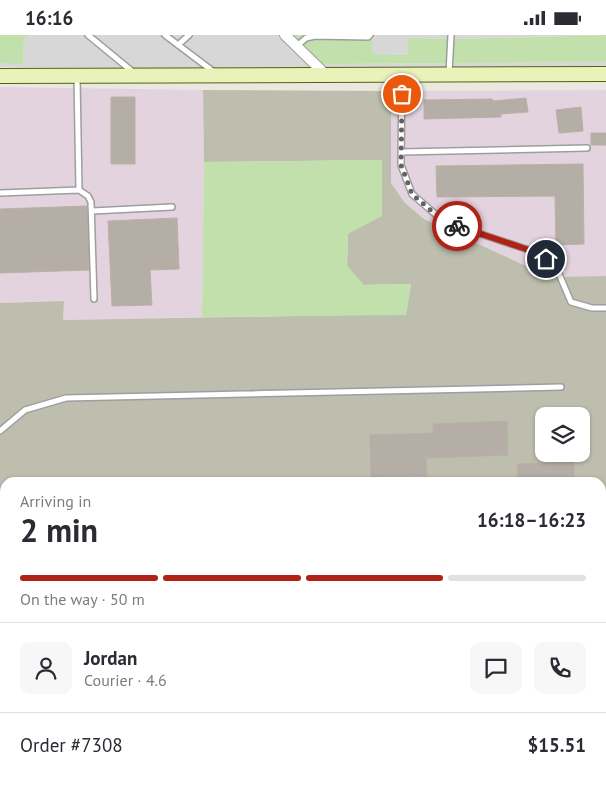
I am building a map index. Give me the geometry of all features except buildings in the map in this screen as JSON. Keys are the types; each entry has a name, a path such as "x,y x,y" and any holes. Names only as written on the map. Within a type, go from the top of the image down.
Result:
{"street":[{"path":"285,35 326,75"},
{"path":"0,76 606,74"}],"lane":[{"path":"88,35 138,75"},
{"path":"165,35 218,75"},
{"path":"178,45 189,35"},
{"path":"297,46 306,38 315,35 368,37 370,35"},
{"path":"449,75 451,35"},
{"path":"77,75 79,190"},
{"path":"402,75 401,165 412,194 434,213 454,225 535,252 556,267 571,302 592,308 606,308"},
{"path":"401,152 586,148"},
{"path":"0,193 79,190 88,195 92,211 94,299"},
{"path":"92,211 172,207"},
{"path":"0,431 25,410 66,398 561,387"}],"shaded area":[{"path":"28,35 293,35 323,64 606,62 606,67 81,69 0,67 0,63 23,63 24,39"},
{"path":"372,35 604,35 458,39 407,38 408,55 372,54"},
{"path":"0,87 203,90 202,317 63,320 64,301 0,303"},
{"path":"203,90 391,91 391,183 405,203 424,219 550,277 606,276 606,477 0,477 0,303 64,301 63,320 406,314 411,284 363,285 347,266 348,234 382,160 204,162"},
{"path":"606,90 606,276 550,277 424,219 405,203 391,183 391,91"}],"green space":[{"path":"0,35 28,35 24,39 23,64 0,63"},
{"path":"293,35 372,35 372,54 408,55 407,38 458,39 606,35 606,62 323,64"},
{"path":"382,160 382,216 348,234 347,266 364,285 411,284 406,315 202,317 204,162"}],"way so far":[{"path":"402,94 401,165 412,194 434,213 457,226"}],"route":[{"path":"457,226 511,243 535,252 546,259"}]}
